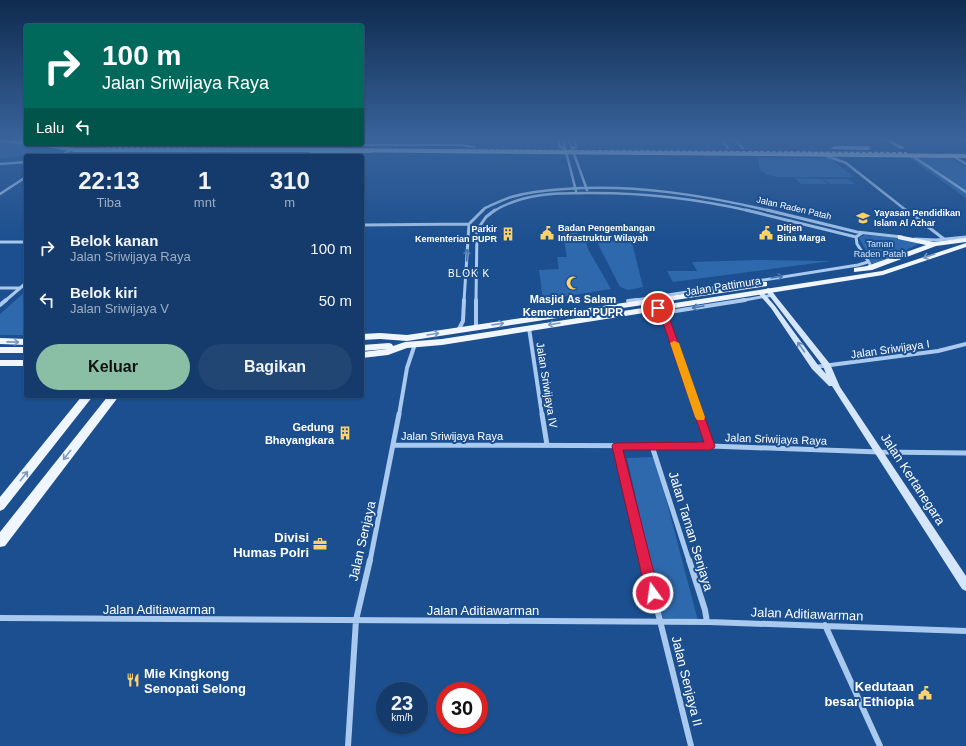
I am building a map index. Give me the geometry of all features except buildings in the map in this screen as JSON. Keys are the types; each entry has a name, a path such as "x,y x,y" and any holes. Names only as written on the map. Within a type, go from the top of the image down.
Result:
{"main road":[{"path":"901,237 935,244"},
{"name":"Jalan Pattimura","path":"364,355 388,352 409,342 476,326 594,310 832,274 868,265 946,240 966,238"},
{"name":"Jalan Pattimura","path":"364,337 380,336 409,342 442,342 529,328 660,310 883,272 966,245"},
{"path":"832,274 840,280"},
{"path":"815,277 821,279 823,282"},
{"path":"0,341 24,342"},
{"path":"364,342 409,342"},
{"path":"364,348 409,342"},
{"path":"0,350 24,350"},
{"path":"0,356 24,357"},
{"path":"0,363 24,363"},
{"path":"0,506 86,398"},
{"path":"0,542 112,398"}],"street":[{"path":"573,175 577,193"},
{"path":"580,175 588,193"},
{"path":"861,175 946,240"},
{"path":"940,175 966,192"},
{"path":"0,194 24,178"},
{"name":"Jalan Raden Patah","path":"469,224 477,212 503,199 530,192 586,188 657,190 703,196 758,207 862,233 923,240 946,240"},
{"name":"Jalan Raden Patah","path":"476,326 477,230 486,216 508,203 533,196 588,193 635,194 683,198 732,207 856,237"},
{"path":"364,225 469,224 463,321 459,329"},
{"path":"862,233 856,237 857,244 868,265"},
{"path":"461,240 468,240"},
{"path":"0,242 24,242"},
{"name":"Jalan Pattimura","path":"628,301 858,265 868,265"},
{"path":"0,305 24,285"},
{"path":"0,288 20,288"},
{"name":"Jalan Kertanegara","path":"766,293 827,366 836,387 966,586"},
{"name":"Jalan Kertanegara","path":"766,293 816,367 836,387"},
{"path":"660,310 666,320 710,446"},
{"name":"Jalan Sriwijaya IV","path":"529,328 547,445"},
{"name":"Jalan Senjaya","path":"348,746 356,620 378,526 394,445 407,368 409,342"},
{"name":"Jalan Sriwijaya I","path":"816,367 938,351 966,344"},
{"path":"961,346 966,348"},
{"name":"Jalan Sriwijaya Raya","path":"394,445 710,446 879,452 966,453"},
{"path":"617,446 660,622"},
{"name":"Jalan Taman Senjaya","path":"652,446 700,595 707,622"},
{"name":"Jalan Aditiawarman","path":"0,618 156,621 356,620 707,622 966,630"},
{"name":"Jalan Senjaya II","path":"660,622 691,746"},
{"path":"825,625 880,746"}],"green space":[{"path":"768,175 850,175 853,177 779,177"},
{"path":"933,175 966,175 966,198"},
{"path":"795,178 822,179 828,184 801,184"},
{"path":"823,179 848,179 855,184 830,184"},
{"path":"562,231 574,231 586,241 588,249 611,289 543,300 539,270 559,269 557,257 567,257"},
{"name":"Taman Raden Patah","path":"864,235 901,238 921,243 875,265 869,261 868,254 859,238"},
{"path":"599,241 626,241 632,243 643,287 628,290 620,287 598,244"},
{"path":"756,260 831,261 673,282 667,271 697,271 692,262"},
{"path":"24,293 24,335 0,335 0,314"},
{"path":"655,457 698,621 663,618 627,458"}],"slow traffic":[{"path":"674,343 700,417"}],"place":[{"name":"Yayasan Pendidikan Islam Al Azhar","path":"863,218"},
{"name":"Badan Pengembangan Infrastruktur Wilayah","path":"547,233"},
{"name":"Ditjen Bina Marga","path":"766,233"},
{"name":"Parkir Kementerian PUPR","path":"508,234"},
{"name":"Masjid As Salam Kementerian PUPR","path":"573,283"},
{"name":"Gedung Bhayangkara","path":"345,433"},
{"name":"Divisi Humas Polri","path":"320,544"},
{"name":"Mie Kingkong Senopati Selong","path":"133,680"},
{"name":"Kedutaan besar Ethiopia","path":"925,693"}],"district":[{"name":"BLOK K","path":"469,273"}],"route":[{"path":"653,593 617,446 710,446 666,320 658,308"}]}
